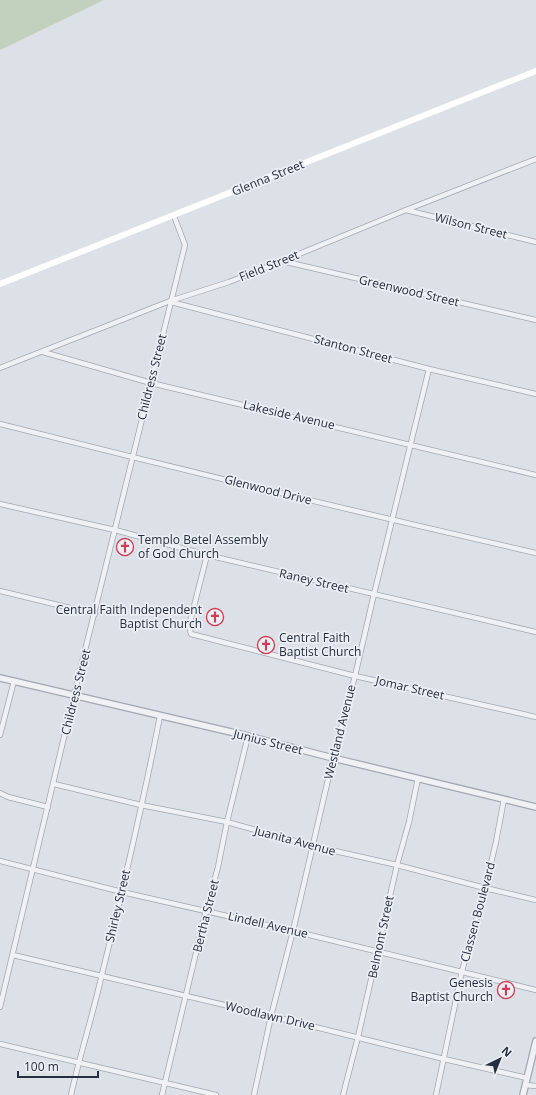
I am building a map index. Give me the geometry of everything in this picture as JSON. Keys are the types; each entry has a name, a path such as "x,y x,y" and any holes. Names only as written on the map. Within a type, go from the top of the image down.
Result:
{"main road":[{"name":"Glenna Street","path":"0,284 536,71"}],"street":[{"name":"Field Street","path":"0,368 170,301 229,282 406,210 536,160"},
{"path":"530,162 536,163"},
{"name":"Wilson Street","path":"406,210 536,242"},
{"name":"Childress Street","path":"0,1007 74,696 185,245 174,216"},
{"name":"Greenwood Street","path":"282,261 536,320"},
{"name":"Stanton Street","path":"170,301 429,369 536,394"},
{"name":"Lakeside Avenue","path":"42,352 151,383 536,475"},
{"name":"Westland Avenue","path":"254,1095 271,1016 293,931 333,758 355,676 429,369"},
{"name":"Glenwood Drive","path":"0,424 393,520 536,553"},
{"name":"Raney Street","path":"0,504 115,530 207,555 536,632"},
{"name":"Jomar Street","path":"207,555 189,626 191,634 355,676 536,717"},
{"path":"0,591 95,614"},
{"name":"Junius Street","path":"0,678 248,736 536,807"},
{"path":"0,735 14,681"},
{"name":"Shirley Street","path":"71,1095 122,892 160,716"},
{"name":"Bertha Street","path":"162,1095 218,867 227,822 248,736"},
{"name":"Belmont Street","path":"343,1095 378,952 397,865 409,822 418,778"},
{"name":"Juanita Avenue","path":"54,784 141,805 227,822 313,846 397,865 536,900"},
{"path":"0,792 8,797 48,807"},
{"name":"Classen Boulevard","path":"436,1095 462,971 485,888 504,799"},
{"name":"Lindell Avenue","path":"0,861 122,892 462,971 536,990"},
{"name":"Woodlawn Drive","path":"13,955 527,1078"},
{"path":"523,1095 536,1041"},
{"path":"0,1044 216,1095"},
{"path":"525,1085 536,1086"}],"green space":[{"path":"0,0 104,0 0,50"}],"place":[{"name":"Templo Betel Assembly of God Church","path":"125,547"},
{"name":"Central Faith Independent Baptist Church","path":"215,617"},
{"name":"Central Faith Baptist Church","path":"266,645"},
{"name":"Genesis Baptist Church","path":"506,990"}]}
